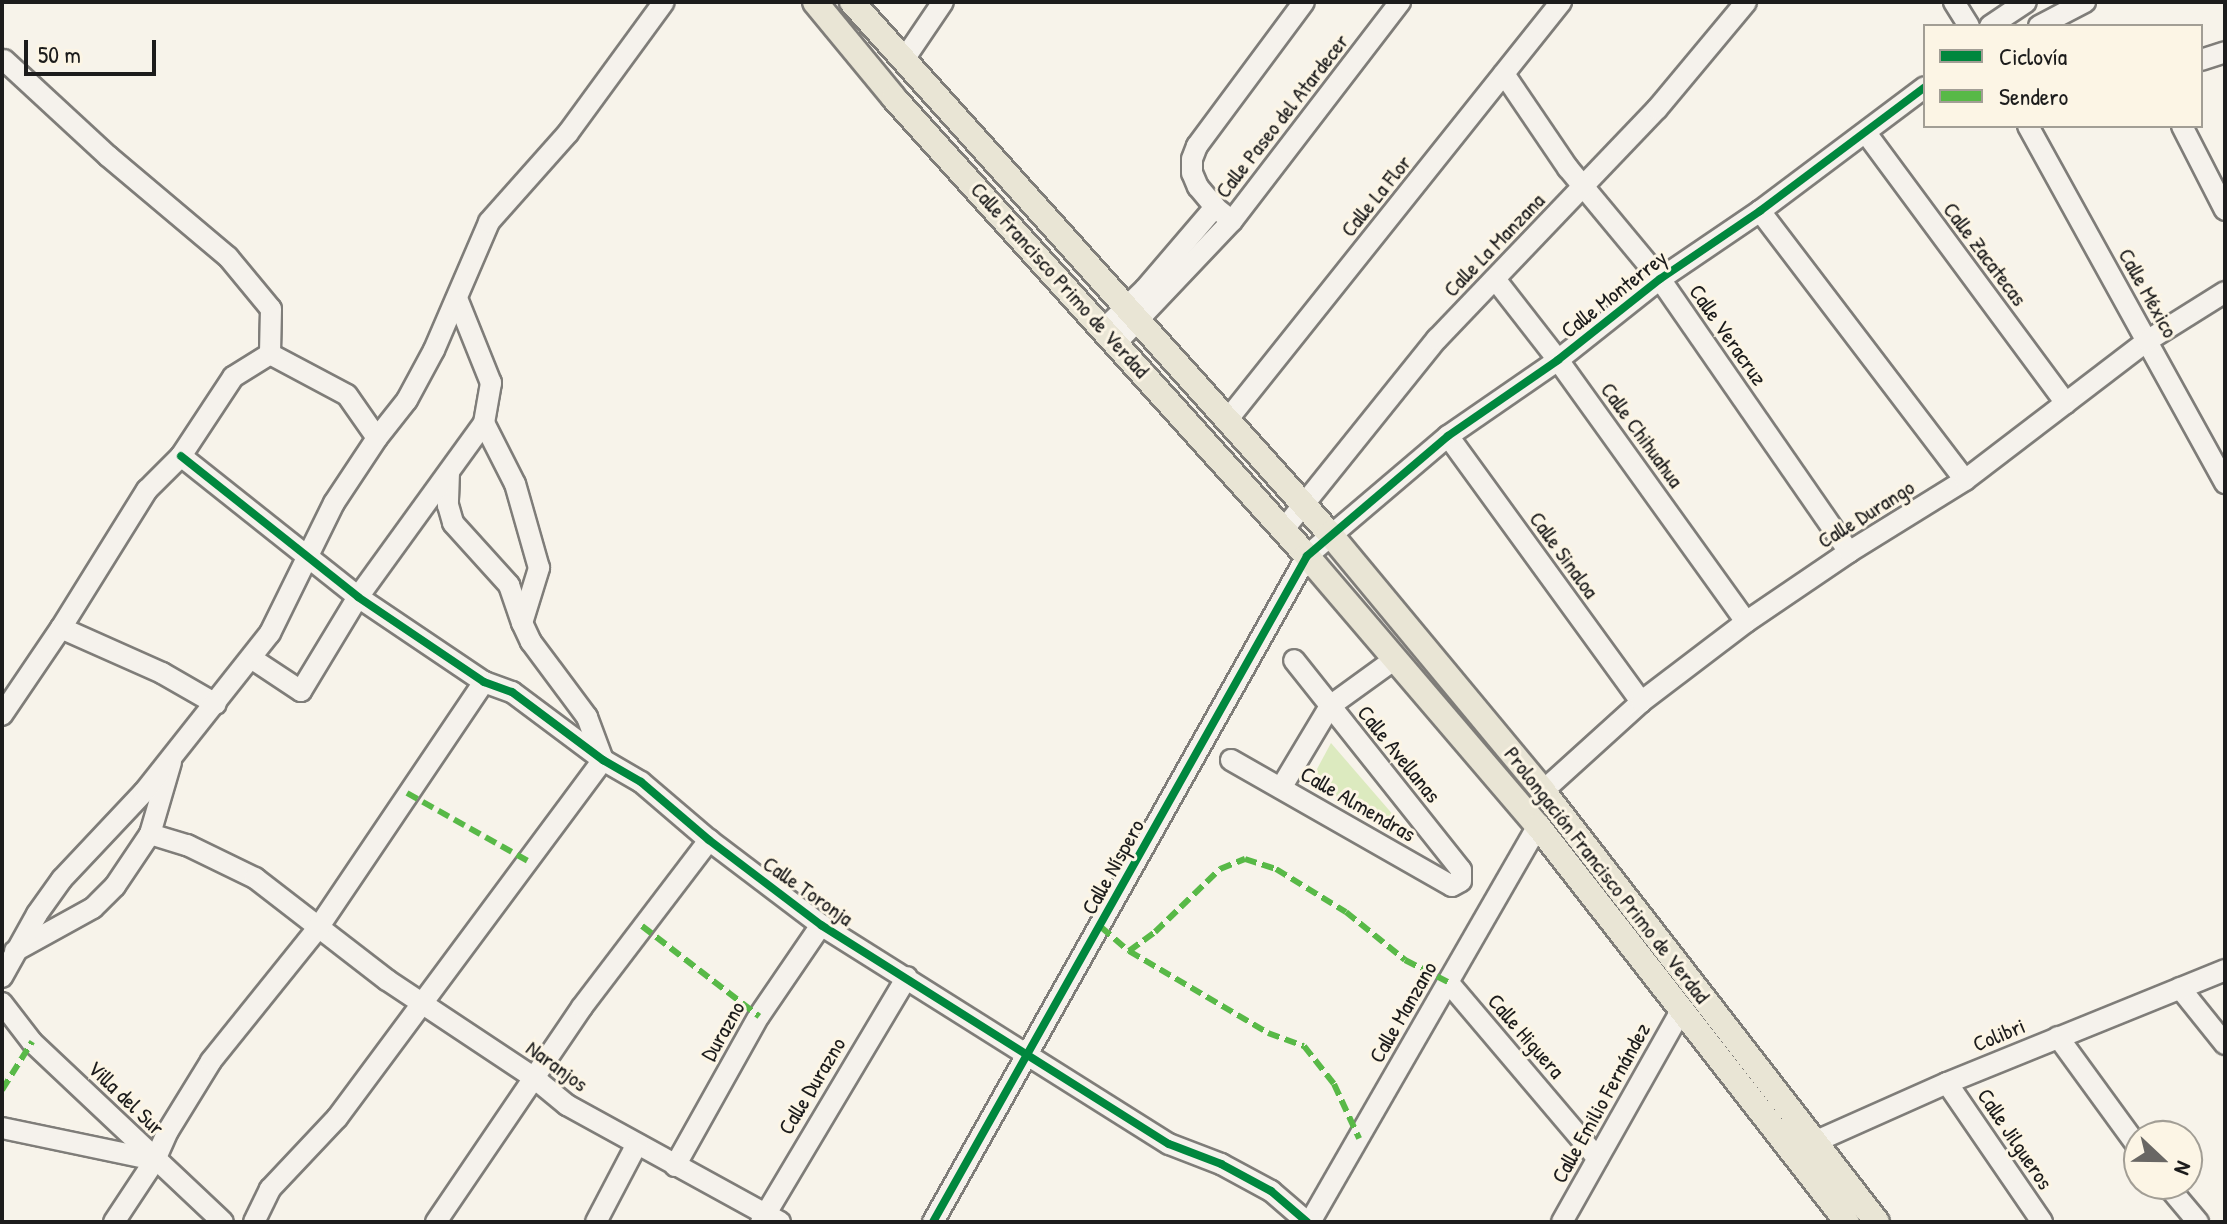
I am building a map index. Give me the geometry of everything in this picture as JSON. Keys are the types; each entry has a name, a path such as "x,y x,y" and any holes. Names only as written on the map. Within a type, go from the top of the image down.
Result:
{"main road":[{"name":"Calle Francisco Primo de Verdad","path":"815,2 894,98 1307,556"},
{"name":"Calle Francisco Primo de Verdad","path":"852,2 1330,534"},
{"name":"Prolongación Francisco Primo de Verdad","path":"1330,534 1543,791 1877,1222"},
{"name":"Prolongación Francisco Primo de Verdad","path":"1307,556 1538,826 1847,1222"}],"street":[{"path":"2,977 15,951 62,879 144,792 270,633 334,503 377,438 407,400 458,301 489,222 568,133 664,2"},
{"path":"903,61 943,2"},
{"name":"Calle Paseo del Atardecer","path":"1232,221 1215,207 1192,173 1192,159 1197,146 1304,2"},
{"name":"Calle Paseo del Atardecer","path":"1110,335 1232,221 1400,2"},
{"name":"Calle La Flor","path":"1228,419 1561,2"},
{"name":"Calle La Manzana","path":"1284,529 1437,339 1657,109 1746,2"},
{"path":"1954,2 1968,24"},
{"path":"1993,24 2026,2"},
{"path":"2034,2 2044,23 2085,2"},
{"path":"2203,59 2225,52"},
{"path":"4,60 245,275 271,309 270,354"},
{"name":"Calle Veracruz","path":"1504,74 1568,168 1660,279 1849,552"},
{"name":"Calle Monterrey","path":"1330,534 1448,436 1558,360 1660,279 1760,211 1923,89"},
{"name":"Calle México","path":"2029,128 2225,483"},
{"path":"2183,128 2225,210"},
{"name":"Calle Zacatecas","path":"1866,133 2066,403"},
{"name":"Calle Paseo del Atardecer","path":"1132,314 1215,207"},
{"path":"1760,211 1965,480"},
{"name":"Calle Chihuahua","path":"1495,279 1558,360 1746,622"},
{"name":"Calle Durango","path":"1543,791 1641,702 1746,622 1849,552 1965,480 2147,341 2225,292"},
{"path":"251,658 301,691 358,597 484,423 491,383 458,301"},
{"path":"270,354 347,395 377,438"},
{"path":"2,715 61,628 147,490 181,456 233,377 270,354"},
{"path":"484,423 515,484 539,568 522,623"},
{"name":"Calle Sinaloa","path":"1448,436 1641,702"},
{"name":"Calle Toronja","path":"181,456 358,597 484,682 512,692 603,760 641,782 709,840 821,925 1169,1144 1221,1164 1271,1191 1308,1222"},
{"path":"254,1222 270,1189 327,1130 603,760 587,717 531,642 509,585 453,523 448,505 449,472"},
{"name":"Calle Níspero","path":"933,1222 1307,556 1330,534"},
{"path":"61,628 162,673 216,704"},
{"path":"1281,788 1330,706 1395,659"},
{"name":"Calle Avellanas","path":"1294,660 1461,870 1461,881"},
{"path":"114,1222 155,1160 168,1131 211,1061 318,928 484,682"},
{"path":"15,951 93,908 115,886 150,834 173,754"},
{"name":"Calle Almendras","path":"1231,760 1452,886 1461,881"},
{"name":"Calle Manzano","path":"1308,1222 1538,826"},
{"name":"Naranjos","path":"150,834 187,845 240,869 275,892 387,980 533,1077 567,1105 769,1219"},
{"path":"436,1222 533,1077 709,840"},
{"name":"Durazno","path":"675,1166 759,1016 821,925"},
{"name":"Colibri","path":"1793,1152 1947,1083 2225,970"},
{"name":"Calle Durazno","path":"769,1219 907,977"},
{"name":"Calle Higuera","path":"1448,982 1597,1158"},
{"path":"2180,988 2225,1044"},
{"name":"Villa del Sur","path":"2,1003 32,1042 223,1222"},
{"name":"Calle Emilio Fernández","path":"1562,1222 1682,1009"},
{"path":"2058,1037 2123,1126"},
{"name":"Calle Jilgueros","path":"1947,1083 2042,1222"},
{"path":"2,1128 155,1160"},
{"path":"596,1222 637,1144"},
{"path":"2179,1200 2198,1222"}],"green space":[{"path":"1331,743 1414,839 1310,782"}],"marked path":[{"path":"407,793 528,861"},
{"path":"1129,951 1155,932 1220,869 1245,859 1276,869 1346,912 1405,960 1448,982"},
{"path":"642,926 759,1016"},
{"path":"1101,927 1129,951 1268,1033 1304,1046 1334,1084 1359,1138"},
{"path":"2,1090 32,1042"}],"cycle path":[{"path":"933,1222 1307,556 1448,436 1558,360 1660,279 1760,211 1923,89"},
{"path":"181,456 358,597 484,682 512,692 603,760 641,782 709,840 821,925 1169,1144 1221,1164 1271,1191 1307,1222"}]}
